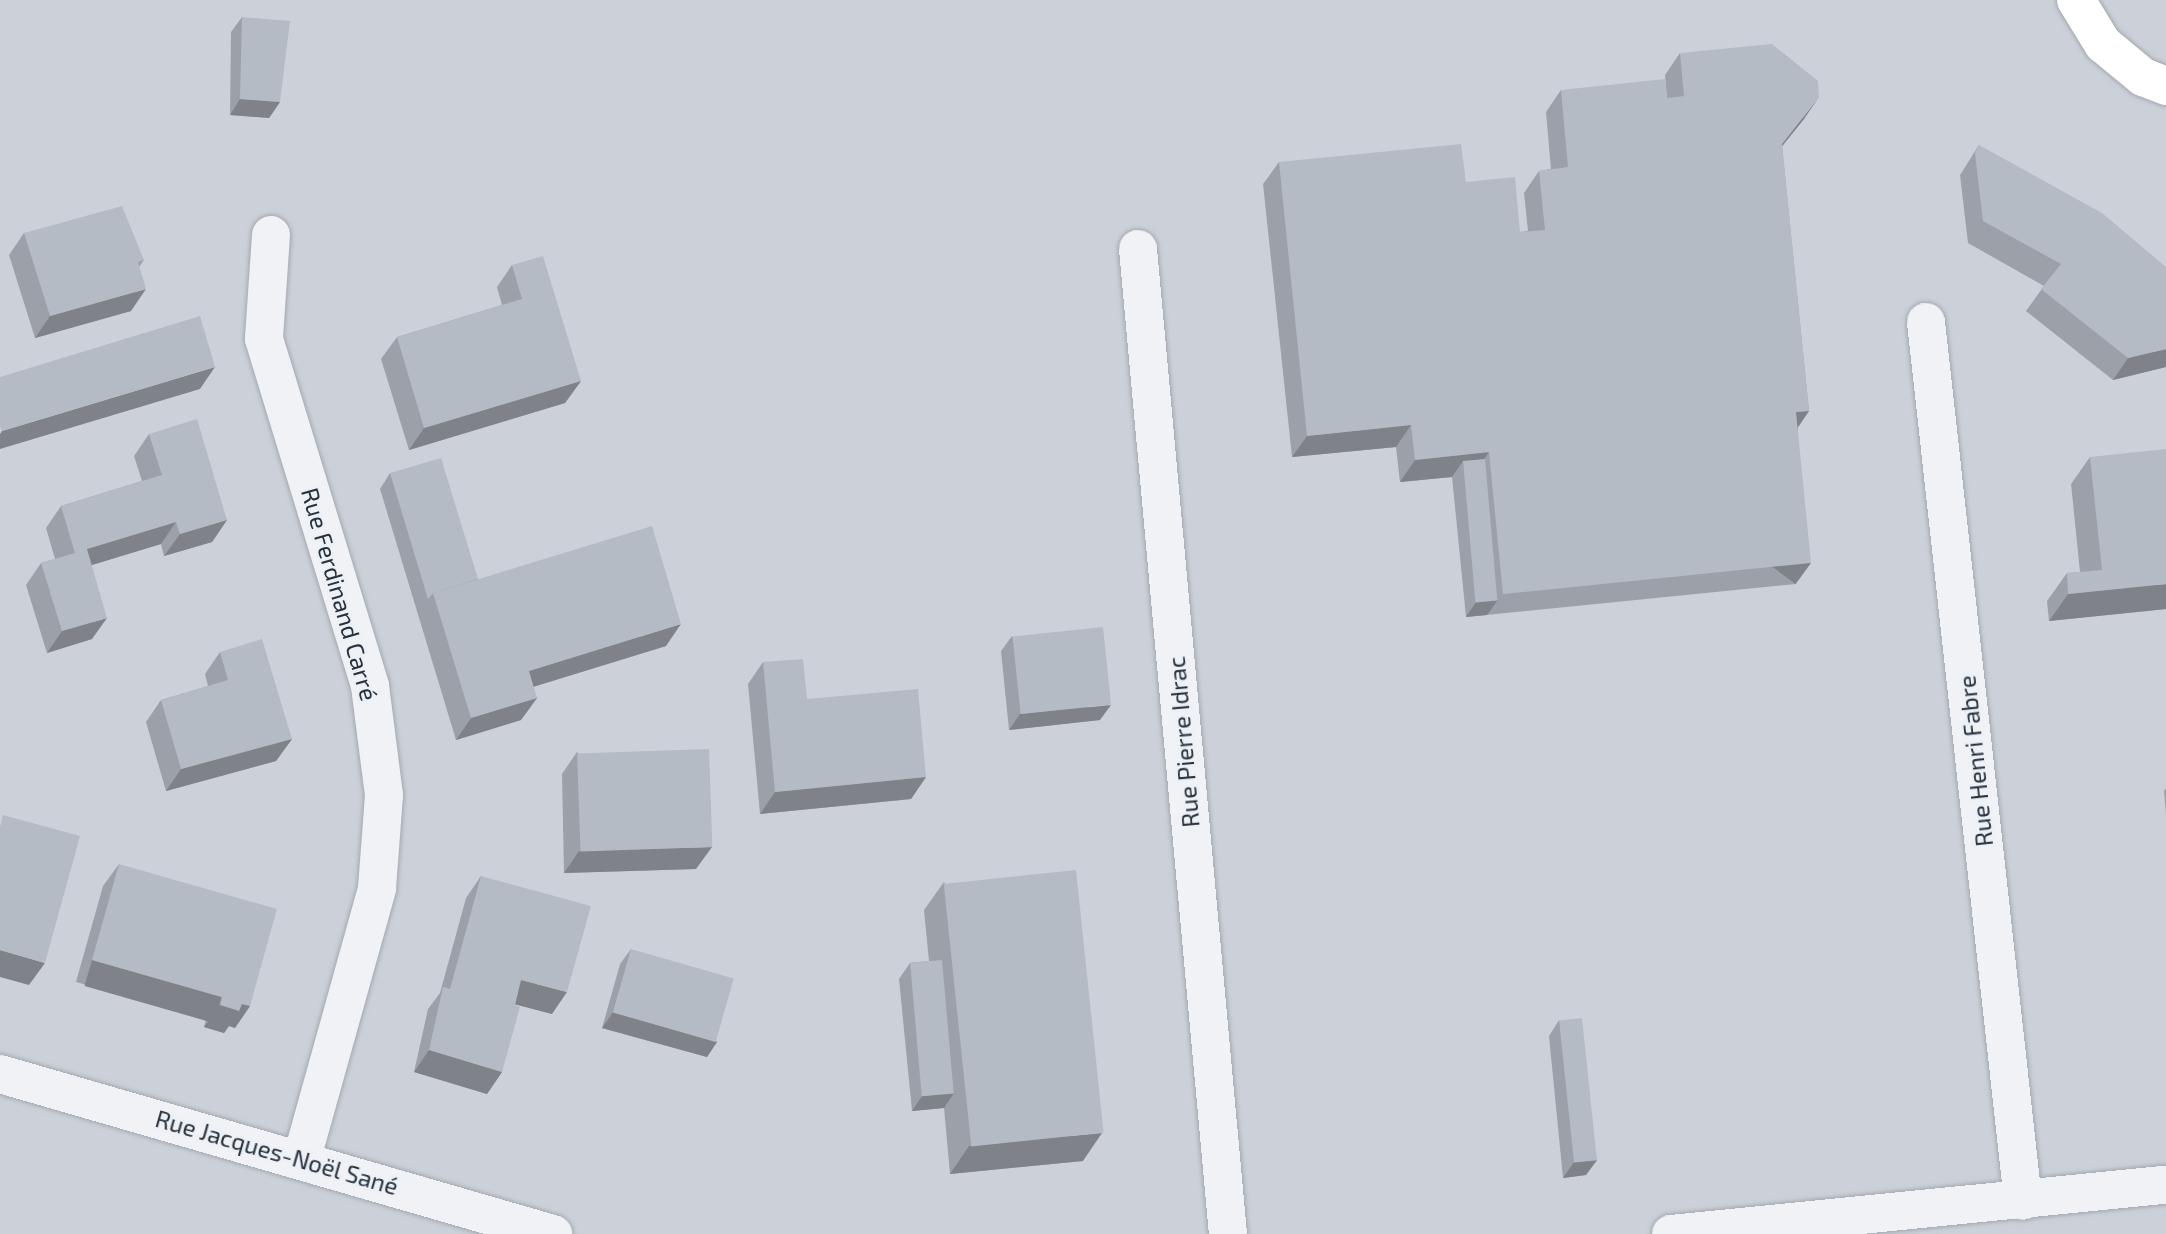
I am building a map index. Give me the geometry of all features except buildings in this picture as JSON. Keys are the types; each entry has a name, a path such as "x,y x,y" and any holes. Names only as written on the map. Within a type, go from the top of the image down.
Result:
{"main road":[{"path":"2076,0 2103,44 2143,77 2166,86"}],"street":[{"name":"Rue Ferdinand Carré","path":"271,235 264,339 370,686 384,795 377,889 302,1158"},
{"name":"Rue Pierre Idrac","path":"1138,249 1228,1234"},
{"name":"Rue Henri Fabre","path":"1926,322 2023,1201"},
{"name":"Rue Jacques-Noël Sané","path":"0,1074 302,1158 554,1234"},
{"path":"1671,1234 2166,1185"}],"shaded area":[{"path":"0,0 2166,0 2166,1234 0,1234"}]}
